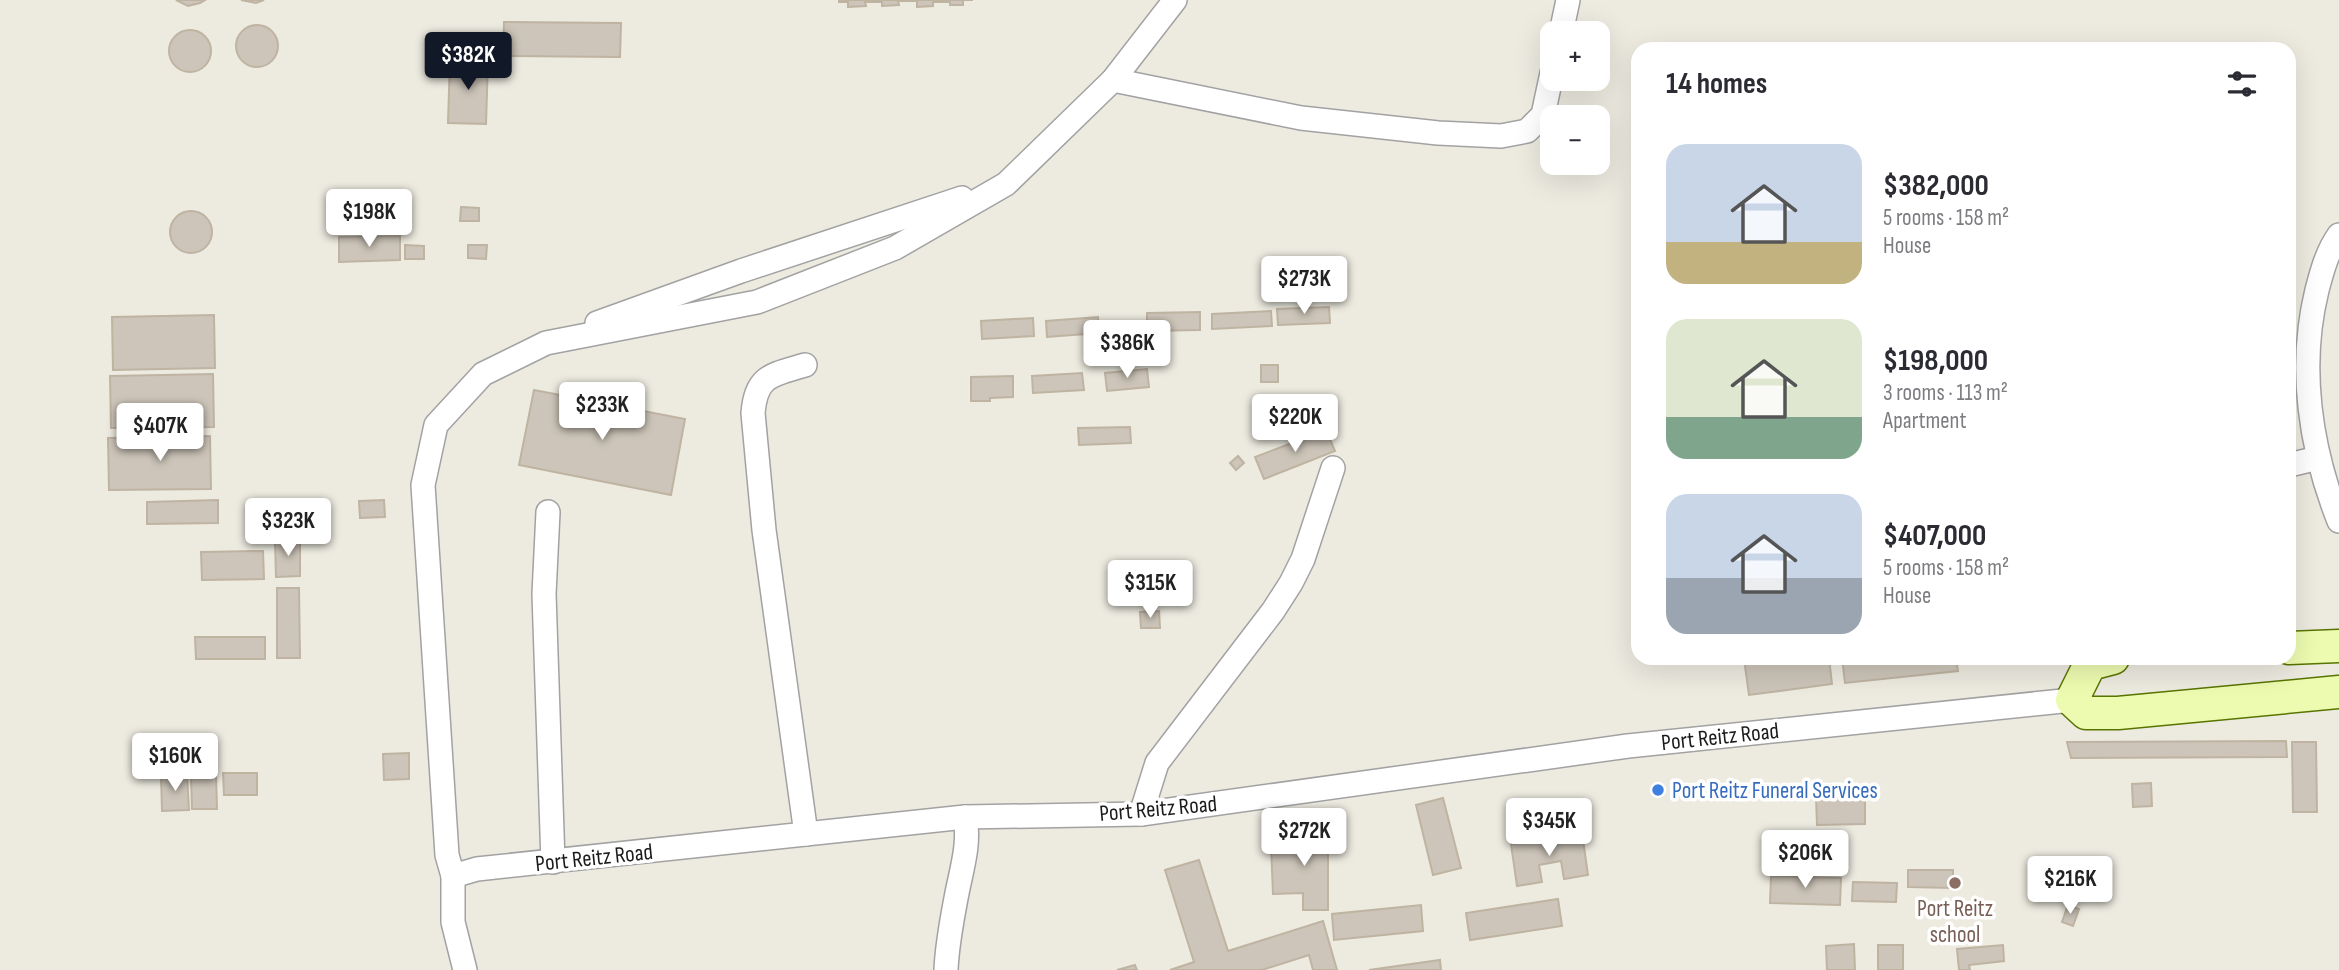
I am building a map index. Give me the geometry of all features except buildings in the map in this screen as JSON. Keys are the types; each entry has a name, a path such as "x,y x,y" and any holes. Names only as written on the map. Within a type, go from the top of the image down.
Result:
{"main road":[{"path":"2296,648 2339,646"},
{"path":"2071,700 2089,665"},
{"name":"Port Reitz Road","path":"2071,700 2086,713 2118,713 2339,692"}],"street":[{"path":"545,343 757,302 895,248 1006,184 1113,80 1175,0"},
{"path":"1564,21 1568,0"},
{"path":"1113,80 1301,118 1501,136 1527,131 1543,115 1548,91"},
{"path":"465,970 453,922 453,876 447,855 431,573 423,485 436,425 483,374 545,343 634,308 741,271 1006,184"},
{"path":"2339,235 2324,264 2311,315 2308,346 2310,412 2318,458 2339,522"},
{"path":"805,365 769,376 761,383 754,396 753,413 764,530 806,834"},
{"path":"2296,463 2318,458"},
{"path":"1141,814 1157,763 1292,583 1303,559 1333,468"},
{"path":"548,512 544,594 553,862"},
{"name":"Port Reitz Road","path":"453,876 477,869 965,817 1141,814 1628,746 2071,700"},
{"path":"946,970 966,850 965,817"}],"place":[{"name":"Port Reitz Funeral Services","path":"1658,790"},
{"name":"Port Reitz school","path":"1955,883"}]}
